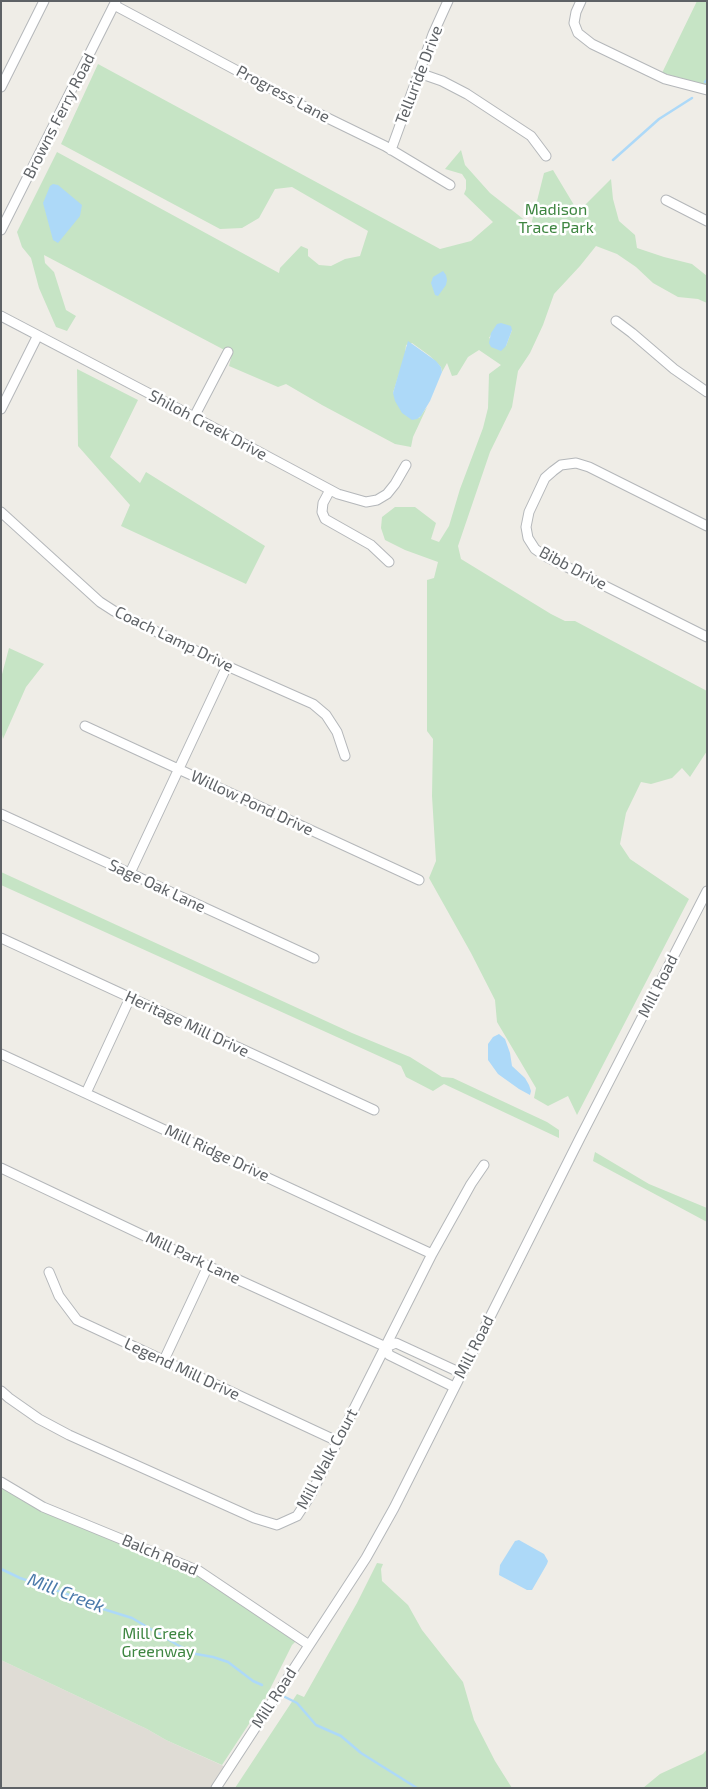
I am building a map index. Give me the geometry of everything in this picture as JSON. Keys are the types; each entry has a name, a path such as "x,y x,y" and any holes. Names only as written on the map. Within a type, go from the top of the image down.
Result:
{"street":[{"path":"1,87 44,1"},
{"name":"Telluride Drive","path":"391,150 433,34 448,1"},
{"path":"581,1 574,23 578,33 592,44 665,79 707,90"},
{"name":"Progress Lane","path":"115,3 307,108 391,150 450,185"},
{"name":"Browns Ferry Road","path":"1,230 115,3"},
{"path":"419,73 442,81 467,94 531,136 546,156"},
{"path":"666,200 707,221"},
{"name":"Shiloh Creek Drive","path":"1,316 330,490 360,501 377,500 395,484 406,465"},
{"path":"616,321 674,370 707,392"},
{"path":"1,409 37,336"},
{"path":"194,417 228,352"},
{"name":"Bibb Drive","path":"707,526 589,467 576,463 562,465 545,478 529,512 526,528 528,538 535,549 545,556 707,637"},
{"path":"330,490 323,503 322,512 325,519 372,545 388,562"},
{"name":"Coach Lamp Drive","path":"1,512 100,602 114,611 227,666 313,704 326,715 337,732 345,756"},
{"path":"130,873 227,666"},
{"name":"Willow Pond Drive","path":"85,726 419,880"},
{"name":"Sage Oak Lane","path":"1,814 314,958"},
{"name":"Mill Road","path":"216,1788 366,1558 394,1508 461,1372 707,891"},
{"name":"Heritage Mill Drive","path":"1,938 374,1110"},
{"path":"86,1093 130,998"},
{"name":"Mill Ridge Drive","path":"1,1054 432,1254"},
{"name":"Mill Walk Court","path":"1,1391 39,1419 68,1435 254,1518 277,1525 297,1516 310,1496 432,1254 484,1164"},
{"name":"Mill Park Lane","path":"1,1168 208,1266 386,1347 396,1343 461,1372"},
{"path":"164,1360 208,1266"},
{"name":"Legend Mill Drive","path":"49,1272 59,1296 77,1320 337,1441"},
{"name":"Mill Park Lane","path":"386,1347 388,1355 454,1387"},
{"name":"Balch Road","path":"1,1482 43,1506 199,1571 309,1645"}],"shaded area":[{"path":"1,1660 228,1768 216,1788 1,1788"}],"green space":[{"path":"697,1 707,1 707,85 662,73"},
{"name":"Madison Trace Park","path":"98,64 440,249 471,241 493,222 464,194 466,180 462,174 445,169 461,150 465,165 490,193 531,225 544,173 553,170 577,210 582,208 611,179 613,199 619,221 635,235 637,248 692,264 707,276 707,303 698,299 678,297 653,283 636,267 617,254 596,246 554,294 530,353 518,371 512,407 490,452 458,546 461,559 551,614 565,621 575,621 707,691 707,751 690,777 682,768 672,778 651,784 641,782 626,813 620,844 630,859 689,899 577,1115 568,1096 548,1106 534,1098 536,1088 497,1022 495,1000 429,878 436,861 432,796 433,739 427,731 427,580 434,578 438,562 405,550 385,540 381,528 382,517 395,507 415,507 436,523 431,539 439,542 449,526 460,489 483,428 488,408 489,374 501,365 479,350 468,357 457,375 452,376 447,363 442,372 441,367 430,356 412,343 406,345 405,355 393,393 419,418 427,407 413,437 411,447 395,444 286,384 278,387 229,366 232,354 44,255 45,263 54,272 66,310 76,316 67,331 56,327 39,288 31,258 22,247 17,232 57,152 279,273 280,268 301,246 308,249 308,256 319,265 331,266 345,259 360,256 368,231 292,187 275,189 259,218 242,228 220,229 61,144","holes":["498,324 512,330 506,346 489,338"]},
{"path":"77,369 138,400 110,457 140,483 146,472 265,546 246,584 121,526 130,505 78,446"},
{"path":"9,648 44,664 26,687 3,739 1,730 1,678"},
{"path":"1,872 352,1033 410,1057 442,1077 453,1078 547,1122 559,1130 559,1138 444,1084 433,1091 406,1077 401,1066 1,885"},
{"path":"595,1152 649,1184 707,1208 707,1222 593,1161"},
{"name":"Mill Creek Greenway","path":"1,1482 13,1490 199,1571 299,1638 292,1645 264,1701 222,1765 1,1660"},
{"path":"377,1563 383,1564 381,1569 382,1581 408,1605 422,1630 463,1682 474,1720 495,1761 512,1788 235,1788 297,1694 304,1697 357,1603"},
{"path":"707,1749 707,1788 643,1788 660,1774 703,1754"}],"water":[{"path":"53,184 58,185 82,205 80,216 58,243 53,240 43,203 50,186"},
{"path":"443,271 446,275 446,285 438,296 435,295 431,283 433,277"},
{"path":"501,323 511,326 512,330 506,346 501,351 491,347 489,343 491,333 497,324"},
{"path":"408,341 436,361 441,367 442,372 430,401 421,416 412,420 402,413 393,393"},
{"path":"499,1034 505,1039 512,1066 525,1078 529,1085 530,1095 498,1074 488,1060 488,1044 493,1037"},
{"path":"519,1540 544,1554 548,1561 532,1590 527,1590 499,1575 500,1565 515,1541"}],"waterway":[{"path":"613,160 659,119 692,98"},
{"name":"Mill Creek","path":"1,1569 20,1578 132,1618 196,1654 228,1662 253,1681 262,1685"},
{"name":"Mill Creek","path":"285,1697 297,1703 316,1725 341,1736 361,1753 417,1788"}]}
